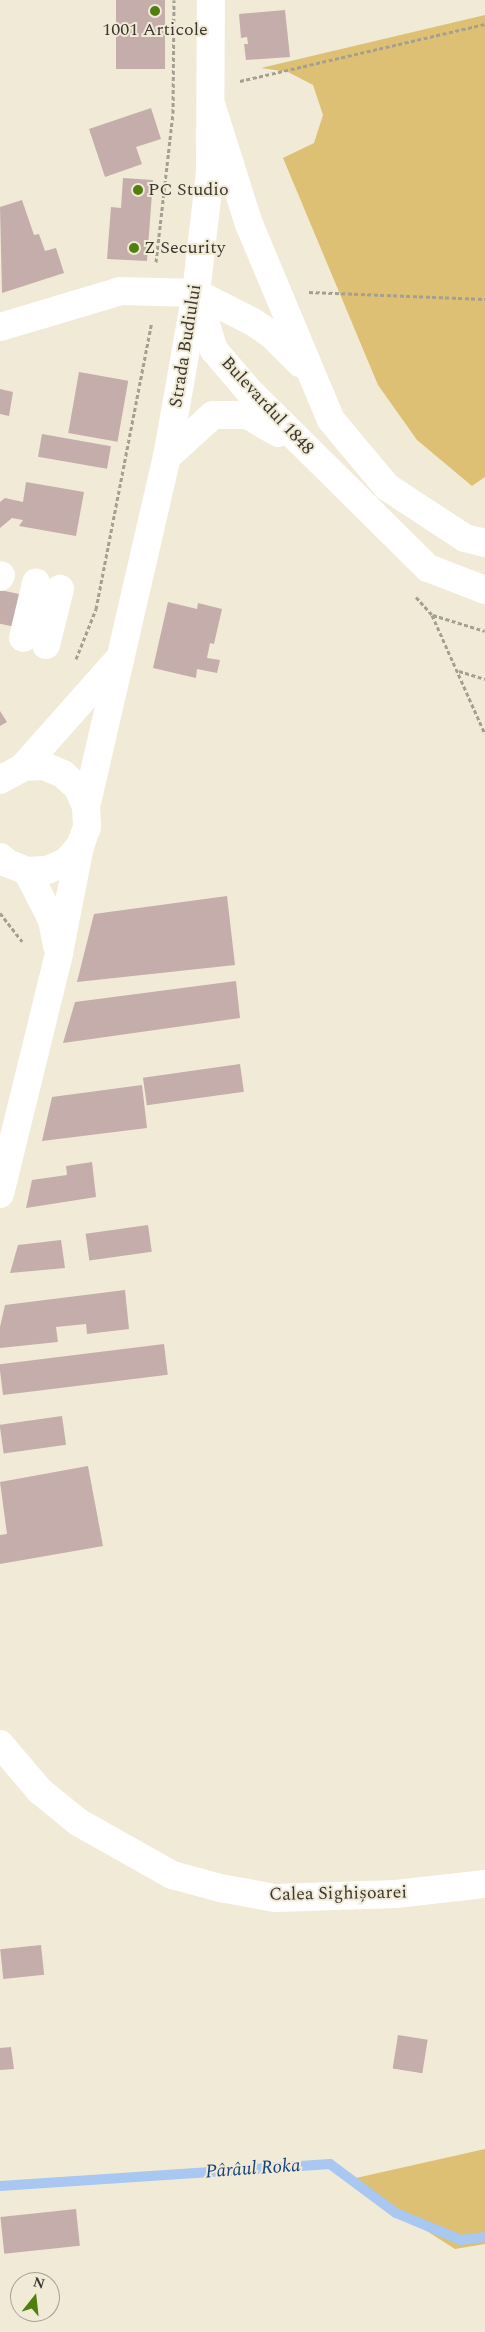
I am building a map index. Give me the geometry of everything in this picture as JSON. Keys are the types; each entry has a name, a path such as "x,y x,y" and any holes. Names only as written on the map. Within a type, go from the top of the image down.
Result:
{"main road":[{"name":"Strada Budiului","path":"0,1194 58,953 80,846 87,827 86,807 167,457 196,294 210,172 211,0"},
{"path":"210,101 249,224 311,374"},
{"path":"0,328 121,291 196,294"},
{"name":"Bulevardul 1848","path":"196,294 232,309 271,334 311,374 330,420 387,487 465,538 485,543"},
{"name":"Bulevardul 1848","path":"196,294 214,350 249,391 428,568 485,590"},
{"path":"167,457 213,415 247,416 310,452"},
{"path":"23,581 26,638 23,581"},
{"name":"Strada Budiului","path":"23,767 121,656"},
{"path":"0,780 23,767 44,766 63,774 78,788 86,807"},
{"path":"0,857 7,863 27,870 47,870 66,862 80,846"},
{"path":"27,870 52,920 58,953"},
{"name":"Calea Sighișoarei","path":"0,1744 40,1791 78,1822 172,1874 220,1888 274,1898 396,1894 485,1884"}],"path":[{"path":"156,265 173,113 174,0"},
{"path":"233,84 485,24"},
{"path":"303,284 310,301"},
{"path":"306,292 485,299"},
{"path":"128,449 152,320"},
{"path":"412,593 432,615 485,734"},
{"path":"432,615 485,631"},
{"path":"458,671 485,679"},
{"path":"0,913 22,941"}],"shaded area":[{"path":"485,15 485,477 472,486 417,440 378,385 283,158 314,143 323,115 313,85 288,72 261,68"},
{"path":"485,2149 485,2244 455,2249 347,2180"}],"building":[{"path":"116,0 165,0 165,69 116,69"},
{"path":"285,10 290,57 246,60 244,44 248,44 247,37 241,38 239,14"},
{"path":"151,108 161,139 136,147 142,164 105,177 89,129"},
{"path":"123,178 153,180 147,261 107,259 111,207 121,208"},
{"path":"22,200 34,235 39,234 45,251 56,248 64,273 2,293 0,207"},
{"path":"79,372 128,381 117,442 68,433"},
{"path":"0,389 13,392 9,416 0,414"},
{"path":"42,434 111,446 107,469 38,457"},
{"path":"26,482 84,492 76,536 19,526 23,520 12,518 0,528 0,502 5,498 23,502"},
{"path":"0,590 67,604 61,637 0,624"},
{"path":"168,602 197,609 198,603 222,609 214,644 210,643 207,658 220,660 217,673 197,669 196,678 153,668"},
{"path":"0,711 7,722 0,726"},
{"path":"227,896 235,965 77,982 94,914"},
{"path":"236,981 240,1018 63,1043 75,1002"},
{"path":"240,1064 244,1092 147,1105 143,1078"},
{"path":"142,1085 147,1128 42,1141 52,1097"},
{"path":"92,1162 96,1197 26,1208 32,1180 67,1175 66,1166"},
{"path":"148,1225 152,1252 89,1261 86,1234"},
{"path":"61,1240 65,1268 10,1273 18,1245"},
{"path":"125,1290 129,1329 87,1334 86,1324 56,1327 58,1342 0,1348 0,1327 5,1305"},
{"path":"164,1344 168,1375 3,1395 0,1364"},
{"path":"62,1416 66,1445 4,1453 0,1425"},
{"path":"88,1466 103,1546 0,1564 0,1535 7,1534 0,1482"},
{"path":"41,1945 44,1975 3,1979 0,1949"},
{"path":"398,2035 428,2040 422,2073 393,2069"},
{"path":"11,2047 14,2069 0,2070 0,2048"},
{"path":"76,2209 80,2246 4,2254 0,2217"}],"waterway":[{"name":"Pârâul Roka","path":"0,2186 330,2164 396,2213 461,2240 485,2237"}],"place":[{"name":"1001 Articole","path":"155,11"},
{"name":"PC Studio","path":"138,190"},
{"name":"Z Security","path":"134,248"}]}
